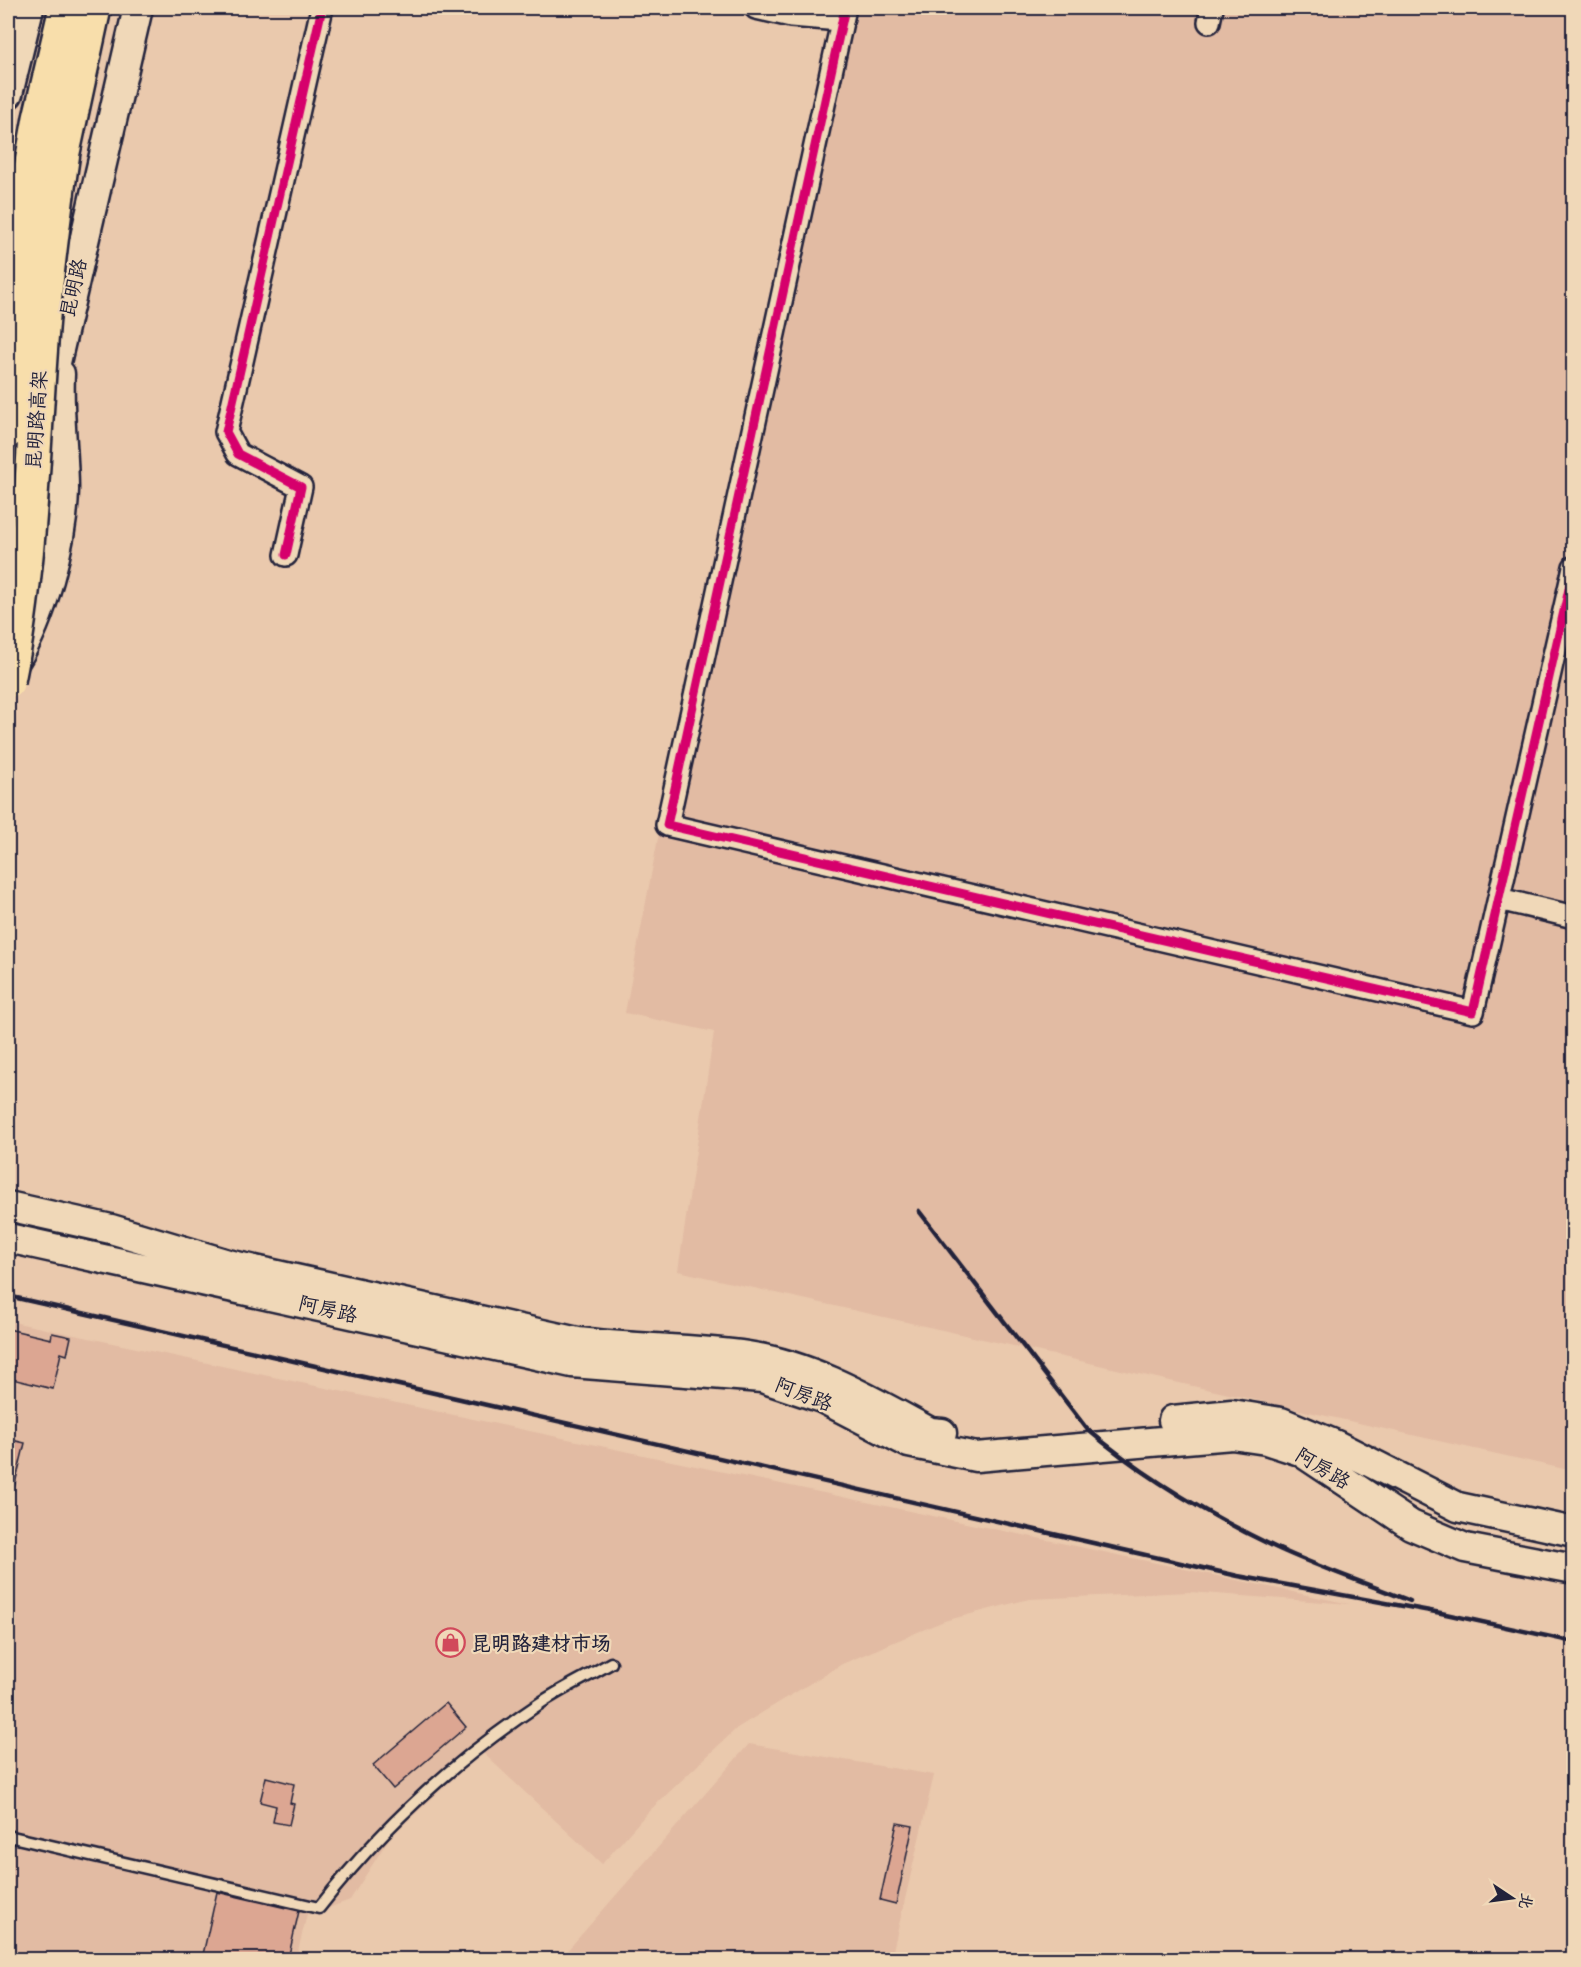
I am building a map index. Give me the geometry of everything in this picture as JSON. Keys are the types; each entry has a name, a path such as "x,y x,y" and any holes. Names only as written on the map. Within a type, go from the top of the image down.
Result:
{"highway":[{"path":"42,189 40,118 66,8"},
{"path":"42,189 94,8"},
{"name":"昆明路高架","path":"8,431 42,189"},
{"name":"昆明路高架","path":"8,681 31,496 43,316 42,189"}],"main road":[{"path":"8,94 28,8"},
{"name":"昆明路","path":"8,568 138,8"},
{"path":"8,673 31,637 52,569 64,491 59,399 62,335"},
{"name":"阿房路","path":"8,1206 111,1229 228,1264 578,1342 628,1348 690,1350 750,1356 808,1372 930,1432 976,1437 1232,1414 1281,1422 1336,1444 1458,1507 1574,1532"},
{"name":"阿房路","path":"8,1238 572,1363 649,1367 762,1378 822,1398 909,1443 976,1457 1232,1435 1266,1440 1300,1451 1411,1525 1465,1548 1574,1569"}],"street":[{"path":"286,555 301,487 238,454 226,432 322,8"},
{"path":"756,8 791,16 842,14 667,825 1473,1012 1574,567"},
{"path":"1499,899 1574,916"}],"lane":[{"path":"8,1836 319,1908 353,1864 407,1807 478,1748 540,1702 611,1663"}],"shaded area":[{"path":"831,8 1573,8 1573,1471 678,1271 714,1032 625,1013 659,833"},
{"name":"昆明路建材市场","path":"8,1321 1350,1604 1190,1592 1029,1599 944,1621 842,1664 737,1728 647,1813 602,1864 482,1752 390,1837 350,1900 326,1909 308,1910 296,1959 8,1960"},
{"path":"749,1744 934,1775 891,1959 559,1960"}],"building":[{"path":"8,1329 51,1339 52,1333 71,1337 67,1355 61,1353 53,1389 8,1378"},
{"path":"8,1439 25,1443 13,1492 8,1492"},
{"path":"446,1703 466,1727 393,1789 373,1765"},
{"path":"266,1777 294,1784 290,1803 294,1804 289,1825 273,1822 276,1806 260,1802"},
{"path":"897,1823 913,1826 896,1904 880,1900"},
{"path":"217,1892 299,1911 288,1959 202,1959"}],"railway":[{"path":"919,1211 1087,1429 1109,1447 1202,1509 1252,1536 1310,1562 1410,1601"},
{"path":"8,1296 1238,1576 1441,1613 1574,1642"}],"cycle path":[{"path":"286,555 301,487 238,454 226,432 322,8"},
{"path":"845,8 667,825 1473,1012 1574,567"}],"place":[{"name":"昆明路建材市场","path":"450,1643"}]}
